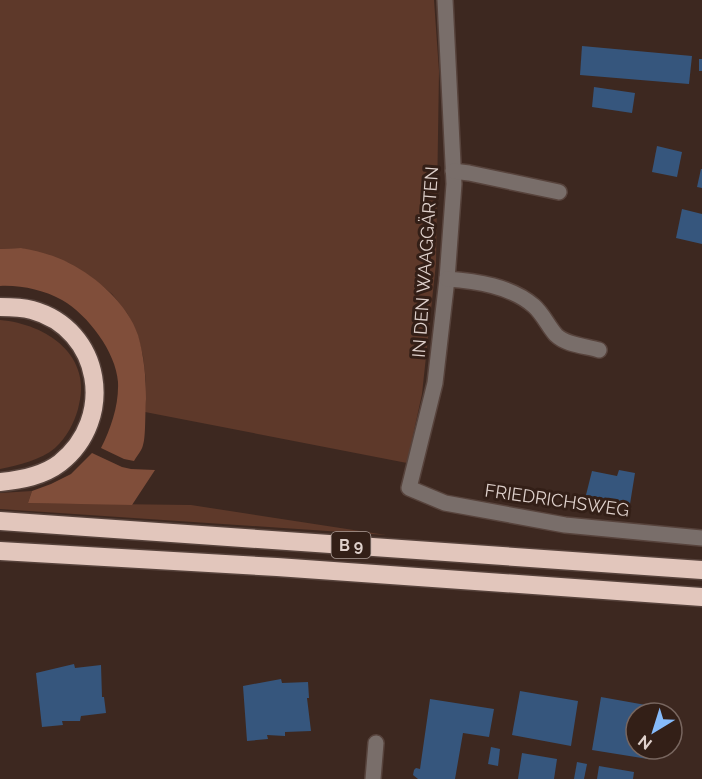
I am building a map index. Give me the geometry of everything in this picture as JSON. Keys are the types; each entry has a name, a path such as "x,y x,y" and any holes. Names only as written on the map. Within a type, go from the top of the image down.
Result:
{"highway":[{"path":"0,307 33,310 61,324 84,349 95,383 94,411 89,426 72,452 59,464 44,472 29,478 0,482"},
{"name":"B 9","path":"0,520 702,570"},
{"name":"B 9","path":"0,551 289,568 702,597"}],"street":[{"name":"IN DEN WAAGGÄRTEN","path":"409,488 435,383 447,279 454,184 445,0"},
{"path":"453,171 559,192"},
{"path":"447,279 465,280 506,289 534,306 564,341 599,350"},
{"name":"FRIEDRICHSWEG","path":"409,488 445,503 565,525 702,538"},
{"path":"373,779 376,742"}],"shaded area":[{"path":"0,0 434,0 439,71 436,263 422,394 407,463 145,412 146,382 137,333 127,313 112,294 69,263 21,248 0,249"},
{"path":"21,248 57,258 80,269 110,293 133,324 143,359 146,399 144,441 134,461 124,459 101,448 114,416 118,382 112,359 99,335 72,307 55,296 16,286 0,286 0,249"},
{"path":"0,320 34,328 63,346 73,359 79,373 81,390 78,409 72,425 55,448 36,459 0,469"},
{"path":"92,453 122,467 155,470 132,505 28,503 32,491 71,474"},
{"path":"32,491 28,503 191,505 386,535 0,509 0,493"}],"building":[{"path":"582,46 692,56 689,84 580,75"},
{"path":"699,59 702,59 702,71 699,71"},
{"path":"594,87 635,93 632,113 592,107"},
{"path":"657,146 682,152 677,177 652,172"},
{"path":"702,169 702,188 697,187"},
{"path":"682,209 702,214 702,244 676,238"},
{"path":"619,470 635,473 630,504 586,495 592,471 617,476"},
{"path":"74,664 75,668 101,665 102,697 104,697 106,713 81,716 80,721 62,721 63,725 42,727 36,673"},
{"path":"281,679 282,683 308,682 309,698 307,698 311,731 285,732 285,736 267,735 268,739 247,741 243,686"},
{"path":"520,691 578,701 571,746 512,735"},
{"path":"601,697 624,701 624,755 592,750"},
{"path":"430,699 494,709 489,737 463,733 455,779 418,779 413,775 416,768 420,769"},
{"path":"491,747 500,749 498,766 488,764"},
{"path":"522,753 557,759 554,779 518,779"},
{"path":"577,762 587,764 584,779 574,779"},
{"path":"599,766 634,772 633,779 597,779"}]}
